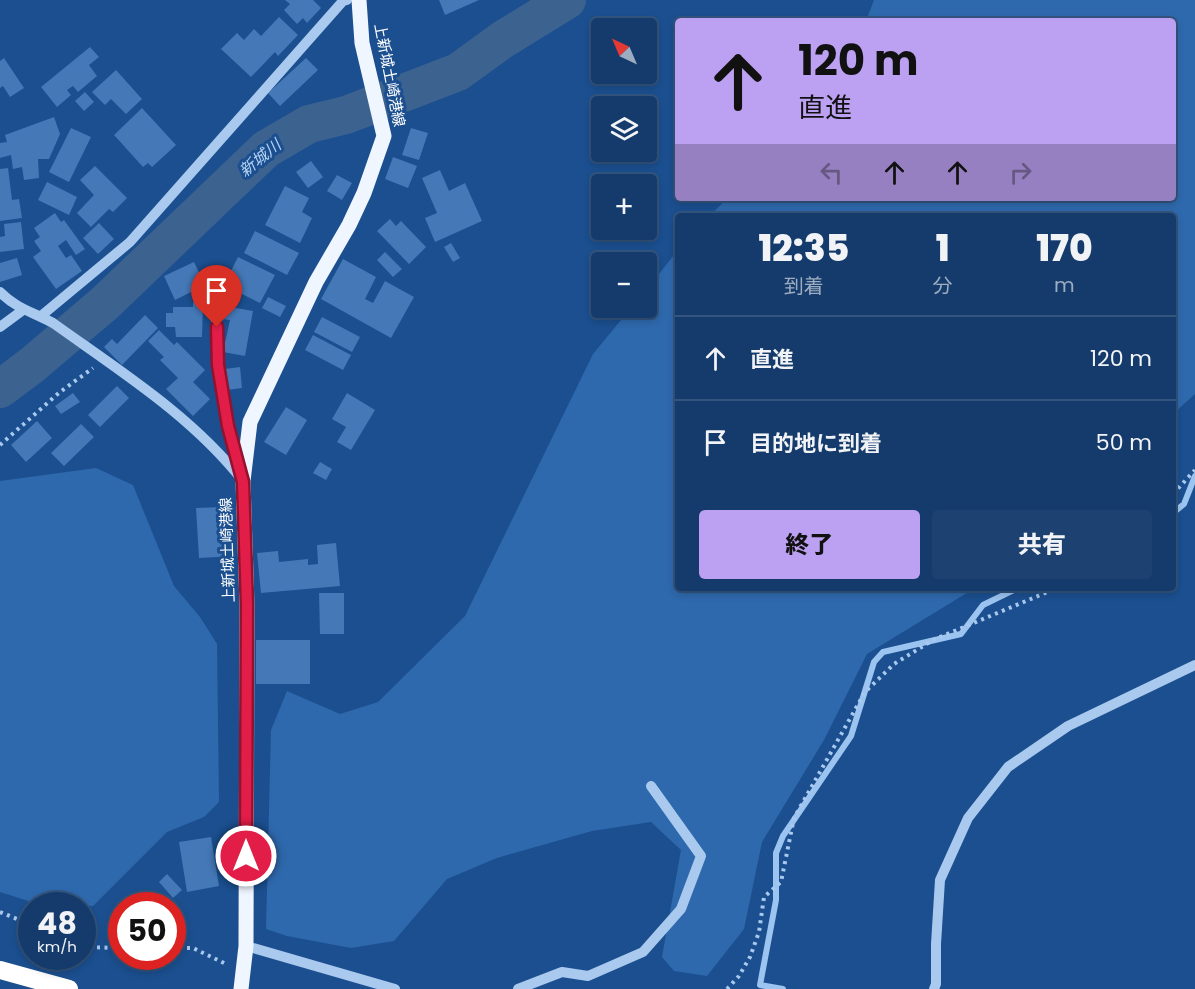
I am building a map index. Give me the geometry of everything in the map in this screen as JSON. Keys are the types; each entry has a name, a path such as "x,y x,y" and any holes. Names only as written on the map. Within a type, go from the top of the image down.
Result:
{"highway":[{"path":"0,970 69,989"}],"main road":[{"name":"上新城土崎港線","path":"241,989 246,946 247,605 243,482 250,422 316,282 349,225 364,193 384,136 362,43 359,0"}],"street":[{"path":"41,316 130,243 346,0"},
{"path":"0,292 24,310 52,323 180,415 228,462 243,482"},
{"path":"216,309 218,365 228,426 243,482"},
{"path":"0,327 24,310"},
{"path":"934,989 940,880 968,818 1008,767 1068,726 1195,665"},
{"path":"518,989 562,972 588,976 643,952 681,909 701,856 651,786"},
{"path":"246,946 395,989"}],"path":[{"path":"0,445 60,392 104,361"},
{"path":"1176,491 1195,470"},
{"path":"727,989 739,976 750,957 759,932 764,897 781,882 794,818 865,692 894,664 933,640 1050,591"},
{"path":"0,912 18,920"},
{"path":"186,948 193,948 244,972"}],"shaded area":[{"path":"874,0 1195,0 1195,394 1176,411 1176,213 713,213 724,201 1176,201 1176,18 867,18"},
{"path":"675,254 675,591 970,591 867,654 824,740 762,842 744,929 707,976 674,971 662,957 681,850 651,822 592,831 497,858 447,879 394,941 351,948 287,936 266,929 271,730 287,691 340,714 378,702 465,616 593,354 623,318 657,318 657,276"},
{"path":"96,468 133,485 174,586 200,617 217,644 219,802 204,817 167,832 96,903 96,892 18,892 18,898 0,892 0,481"}],"building":[{"path":"285,0 313,0 321,8 307,23 303,18 297,24 284,10 290,4"},
{"path":"439,0 479,0 445,15"},
{"path":"279,17 298,35 278,56 275,52 251,77 221,49 237,33 244,40 254,29 261,36"},
{"path":"90,47 99,57 89,65 97,76 78,92 73,86 67,90 71,95 57,107 41,87"},
{"path":"4,58 24,88 10,97 3,86 0,88 0,61"},
{"path":"306,58 318,70 280,106 268,93"},
{"path":"116,70 142,99 126,114 111,99 105,105 92,92"},
{"path":"85,92 94,102 84,111 75,101"},
{"path":"142,108 176,145 152,167 148,163 143,167 114,135"},
{"path":"54,117 60,134 49,159 38,159 39,178 24,180 22,167 13,169 11,155 0,158 0,143 7,142 5,135"},
{"path":"71,128 91,137 69,182 49,172"},
{"path":"411,128 428,133 419,160 402,155"},
{"path":"393,157 417,166 408,188 385,179"},
{"path":"311,161 323,177 308,188 296,172"},
{"path":"95,166 127,198 113,212 109,209 91,227 77,213 94,195 80,180"},
{"path":"8,168 12,200 19,199 22,218 0,221 0,169"},
{"path":"440,170 449,191 465,183 482,221 435,242 425,218 437,213 422,178"},
{"path":"337,175 352,183 342,200 327,191"},
{"path":"47,182 77,197 69,215 38,200"},
{"path":"285,186 309,198 302,212 312,218 300,243 265,225"},
{"path":"55,213 61,222 64,220 85,249 76,255 66,240 58,246 66,258 71,255 82,271 56,289 33,257 41,251 34,241 40,237 34,228"},
{"path":"390,219 396,226 401,221 426,247 409,264 377,231"},
{"path":"21,222 24,249 0,252 0,237 5,236 4,224"},
{"path":"99,223 114,239 98,254 83,238"},
{"path":"255,231 299,253 287,275 244,253"},
{"path":"451,243 460,258 453,262 444,247"},
{"path":"385,252 402,269 393,277 377,260"},
{"path":"238,257 275,275 260,303 224,285"},
{"path":"17,258 22,275 0,282 0,263"},
{"path":"343,259 376,277 365,299 373,303 385,281 414,297 391,338 321,299"},
{"path":"194,262 205,285 175,300 164,276"},
{"path":"268,297 286,306 280,317 262,308"},
{"path":"193,302 203,302 202,337 176,337 175,327 166,327 166,313 173,313 173,307 193,307"},
{"path":"225,306 253,311 245,356 223,352 230,320 222,319"},
{"path":"145,315 158,328 122,365 104,347 112,339 117,344"},
{"path":"322,317 360,337 352,352 314,332"},
{"path":"159,330 174,345 177,342 205,370 193,382 210,399 193,416 166,389 178,378 160,360 164,357 148,341"},
{"path":"313,335 351,355 343,370 305,350"},
{"path":"240,367 242,388 227,390 225,369"},
{"path":"117,386 129,398 100,427 88,415"},
{"path":"73,393 80,402 61,414 55,406"},
{"path":"347,393 375,410 351,450 337,442 346,427 332,419"},
{"path":"286,407 307,420 286,455 264,442"},
{"path":"37,421 52,438 26,462 11,445"},
{"path":"81,424 94,437 64,466 51,453"},
{"path":"320,462 332,469 326,480 313,473"},
{"path":"222,507 223,528 233,527 235,556 199,558 196,508"},
{"path":"336,543 340,586 261,593 257,553 278,551 279,562 308,559 308,565 318,564 317,545"},
{"path":"319,593 344,593 344,634 320,634"},
{"path":"256,640 310,640 310,684 256,684"},
{"path":"211,837 219,886 187,892 179,842"},
{"path":"167,874 182,890 168,892 159,882"}],"waterway":[{"name":"新城川","path":"0,389 105,303 266,149 309,124 346,115 458,72 502,40 567,0"},
{"path":"1176,511 1184,504 1195,476"},
{"path":"783,989 760,985 776,900 776,853 783,836 851,736 874,662 883,652 961,634 983,605 1012,591"}],"route":[{"path":"217,327 218,365 228,426 243,482 247,605 246,856"}]}
